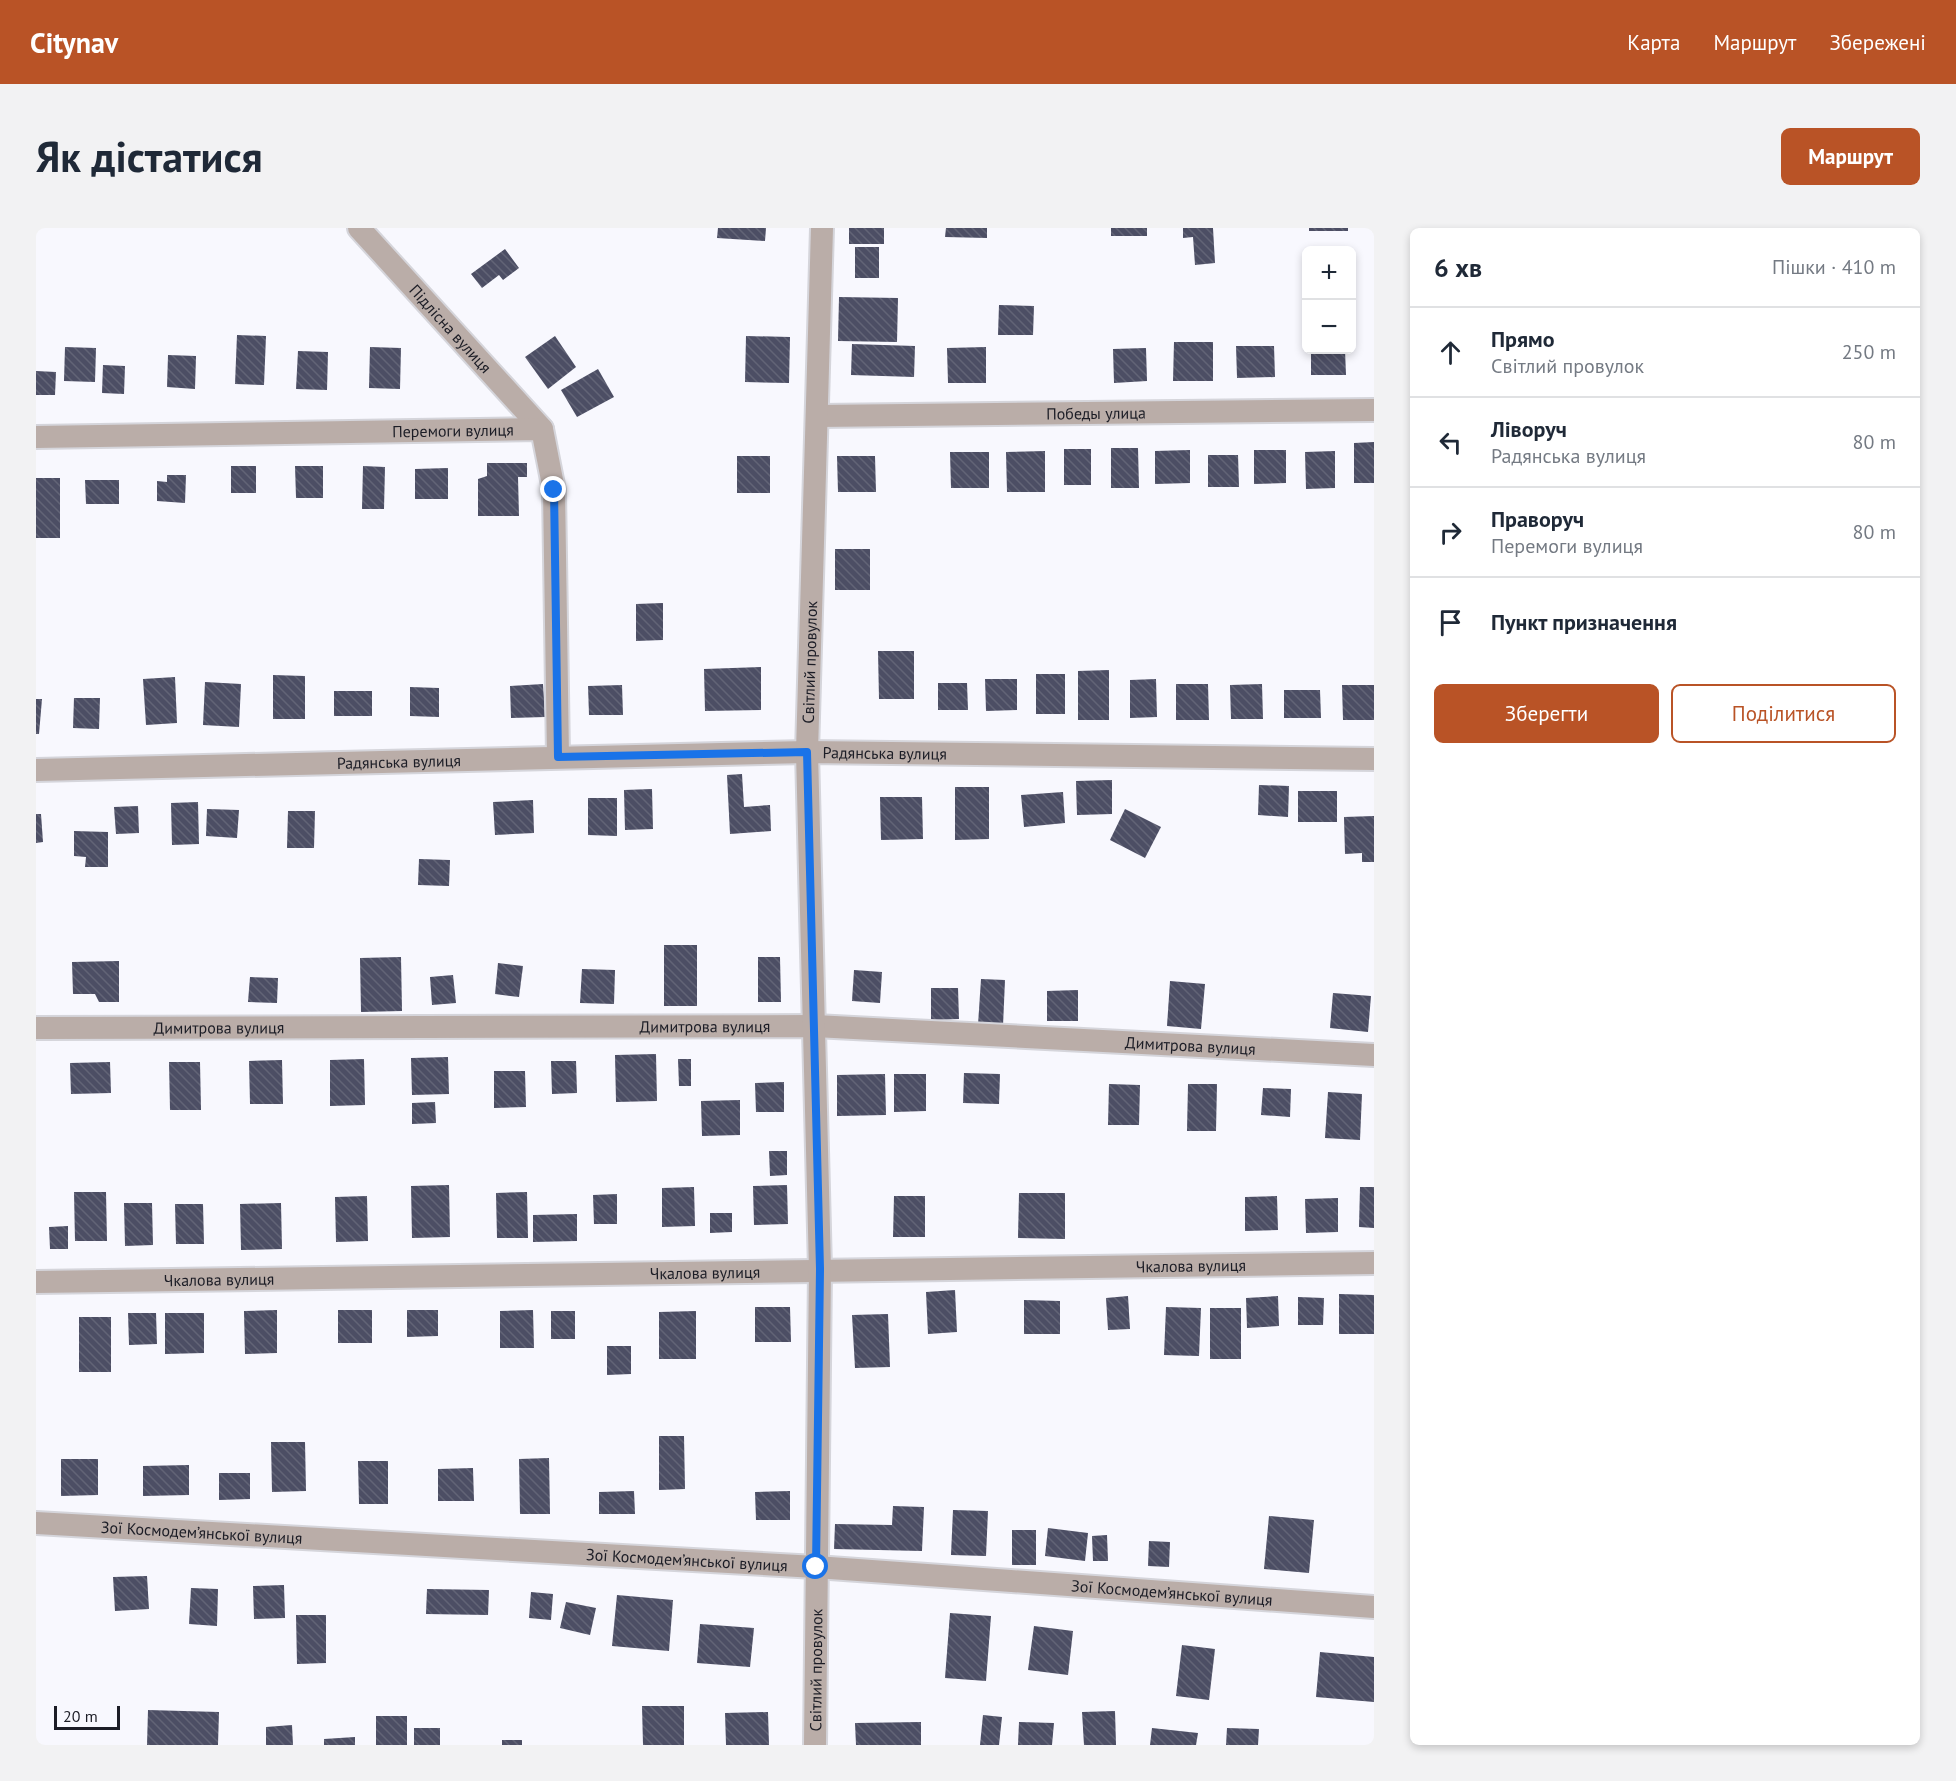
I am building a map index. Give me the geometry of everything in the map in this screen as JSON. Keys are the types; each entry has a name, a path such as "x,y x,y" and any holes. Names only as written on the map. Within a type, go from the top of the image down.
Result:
{"street":[{"name":"Підлісна вулиця","path":"359,228 542,429"},
{"name":"Світлий провулок","path":"815,1745 820,1269 807,752 822,228"},
{"name":"Победы улица","path":"818,416 1374,410"},
{"name":"Перемоги вулиця","path":"36,437 542,429"},
{"path":"542,429 554,490 558,757"},
{"name":"Радянська вулиця","path":"36,770 807,752 1374,759"},
{"name":"Димитрова вулиця","path":"36,1028 815,1026 1374,1055"},
{"name":"Чкалова вулиця","path":"36,1282 820,1269 1374,1263"},
{"name":"Зої Космодем’янської вулиця","path":"36,1523 816,1567 1374,1607"}],"building":[{"path":"718,228 766,228 765,241 717,238"},
{"path":"849,228 884,228 884,244 849,244"},
{"path":"946,228 987,228 987,238 945,237"},
{"path":"1111,228 1147,228 1147,236 1111,236"},
{"path":"1183,228 1213,228 1215,263 1195,265 1193,237 1183,238"},
{"path":"1309,228 1348,228 1348,231 1309,231"},
{"path":"855,247 879,247 879,278 855,278"},
{"path":"505,249 519,268 503,280 499,275 482,288 471,274"},
{"path":"839,297 898,298 897,342 838,341"},
{"path":"999,305 1034,306 1033,335 998,335"},
{"path":"237,335 266,336 264,385 235,384"},
{"path":"555,336 576,367 548,389 525,357"},
{"path":"746,336 790,337 789,383 745,382"},
{"path":"1174,342 1213,342 1213,381 1173,381"},
{"path":"852,344 915,346 914,377 851,375"},
{"path":"1236,346 1274,346 1275,377 1237,378"},
{"path":"65,347 96,348 95,382 64,381"},
{"path":"370,347 401,348 400,389 369,388"},
{"path":"986,347 986,383 948,383 947,348"},
{"path":"1146,348 1147,381 1114,383 1113,349"},
{"path":"298,351 328,352 327,390 296,389"},
{"path":"1311,354 1345,354 1346,375 1311,375"},
{"path":"168,355 196,356 195,389 167,387"},
{"path":"103,365 125,366 124,394 102,393"},
{"path":"598,369 614,397 577,417 561,390"},
{"path":"36,371 56,372 55,395 36,395"},
{"path":"1374,442 1374,483 1354,483 1354,443"},
{"path":"1111,448 1138,448 1139,488 1111,488"},
{"path":"1064,449 1091,449 1091,485 1064,485"},
{"path":"1190,450 1190,483 1155,484 1155,451"},
{"path":"1254,450 1286,450 1286,483 1254,484"},
{"path":"1045,451 1045,492 1007,492 1006,452"},
{"path":"1335,451 1335,488 1306,489 1305,452"},
{"path":"950,452 989,452 989,488 951,488"},
{"path":"1208,455 1238,455 1239,487 1208,487"},
{"path":"737,456 770,456 770,493 737,493"},
{"path":"837,456 875,456 876,492 838,492"},
{"path":"487,463 527,463 527,477 518,477 519,516 478,516 478,479 487,476"},
{"path":"231,466 256,466 256,493 231,493"},
{"path":"295,466 323,466 323,498 296,498"},
{"path":"363,466 385,467 384,509 362,509"},
{"path":"448,468 448,499 415,499 415,469"},
{"path":"167,475 186,475 185,503 157,501 157,481 167,482"},
{"path":"36,478 60,478 60,538 36,538"},
{"path":"85,480 119,480 119,504 86,504"},
{"path":"835,549 870,549 870,590 835,590"},
{"path":"663,603 663,640 636,641 636,604"},
{"path":"878,651 914,651 914,699 879,699"},
{"path":"761,667 761,710 705,711 704,669"},
{"path":"1109,670 1109,720 1078,720 1078,671"},
{"path":"1036,674 1065,674 1065,714 1036,714"},
{"path":"273,675 305,676 305,719 273,719"},
{"path":"175,677 177,723 146,725 143,679"},
{"path":"985,679 1017,679 1017,710 986,711"},
{"path":"1156,679 1157,717 1130,718 1130,680"},
{"path":"205,682 241,684 239,727 203,725"},
{"path":"938,683 967,683 968,710 938,710"},
{"path":"543,684 545,717 511,718 510,686"},
{"path":"1176,684 1208,684 1209,720 1176,720"},
{"path":"1262,684 1263,719 1231,719 1230,685"},
{"path":"622,685 623,715 589,715 588,686"},
{"path":"1342,685 1374,685 1374,720 1343,720"},
{"path":"410,687 439,688 439,717 410,716"},
{"path":"1284,690 1320,690 1321,718 1284,718"},
{"path":"334,691 372,691 372,716 334,716"},
{"path":"74,698 100,698 99,729 73,728"},
{"path":"36,699 42,699 39,734 36,734"},
{"path":"742,774 744,807 770,805 771,831 730,834 727,775"},
{"path":"1112,780 1112,814 1077,815 1076,781"},
{"path":"1259,785 1289,786 1288,817 1258,815"},
{"path":"955,787 989,787 989,839 955,840"},
{"path":"652,789 653,829 625,830 624,790"},
{"path":"1298,791 1337,791 1337,822 1298,822"},
{"path":"1063,792 1065,823 1024,827 1021,795"},
{"path":"880,797 922,797 923,839 881,840"},
{"path":"588,798 617,798 617,836 588,835"},
{"path":"533,800 534,833 495,835 493,802"},
{"path":"198,802 199,844 172,845 171,803"},
{"path":"138,806 139,833 116,834 114,807"},
{"path":"207,809 239,810 237,838 206,836"},
{"path":"1125,809 1161,827 1145,858 1110,840"},
{"path":"288,811 315,811 314,848 287,848"},
{"path":"36,814 41,814 43,842 36,843"},
{"path":"1374,816 1374,862 1362,862 1362,853 1345,854 1344,817"},
{"path":"74,831 108,832 108,867 85,867 86,857 74,856"},
{"path":"419,859 450,860 449,886 418,885"},
{"path":"664,945 697,945 697,1006 664,1006"},
{"path":"401,957 402,1011 361,1012 360,958"},
{"path":"758,957 780,957 781,1002 758,1002"},
{"path":"119,961 119,1002 99,1002 95,994 73,994 72,962"},
{"path":"498,963 523,966 519,997 495,994"},
{"path":"582,969 615,970 614,1004 580,1003"},
{"path":"854,970 882,972 880,1003 852,1001"},
{"path":"453,975 456,1003 432,1005 430,977"},
{"path":"250,977 278,978 277,1003 248,1002"},
{"path":"981,979 1005,980 1003,1026 978,1025"},
{"path":"1170,981 1205,984 1201,1029 1167,1026"},
{"path":"931,988 958,988 959,1019 931,1020"},
{"path":"1078,990 1078,1021 1047,1021 1047,991"},
{"path":"1333,993 1371,996 1368,1032 1330,1028"},
{"path":"656,1054 657,1101 616,1102 615,1055"},
{"path":"448,1057 449,1094 412,1095 411,1058"},
{"path":"364,1059 365,1105 330,1106 330,1060"},
{"path":"678,1059 691,1059 691,1086 679,1086"},
{"path":"282,1060 283,1104 250,1104 249,1061"},
{"path":"551,1061 576,1061 577,1093 552,1094"},
{"path":"110,1062 111,1093 71,1094 70,1063"},
{"path":"169,1062 200,1062 201,1110 170,1110"},
{"path":"494,1071 525,1071 526,1107 494,1108"},
{"path":"964,1073 1000,1074 999,1104 963,1103"},
{"path":"885,1074 886,1115 837,1116 837,1075"},
{"path":"894,1074 926,1074 926,1111 894,1112"},
{"path":"784,1082 784,1112 756,1112 755,1083"},
{"path":"1109,1084 1140,1085 1139,1125 1108,1125"},
{"path":"1188,1084 1217,1084 1216,1131 1187,1131"},
{"path":"1263,1088 1291,1089 1290,1117 1261,1115"},
{"path":"1328,1092 1362,1094 1360,1140 1325,1138"},
{"path":"740,1100 740,1135 702,1136 701,1101"},
{"path":"435,1102 436,1123 412,1124 412,1103"},
{"path":"769,1151 787,1151 787,1175 770,1176"},
{"path":"449,1185 450,1237 412,1238 411,1186"},
{"path":"787,1185 788,1224 754,1225 753,1186"},
{"path":"694,1187 695,1226 662,1227 662,1188"},
{"path":"1360,1187 1374,1187 1374,1228 1359,1227"},
{"path":"74,1192 106,1192 107,1241 75,1241"},
{"path":"527,1192 528,1238 497,1238 496,1193"},
{"path":"1019,1193 1065,1193 1065,1239 1018,1238"},
{"path":"617,1194 617,1224 594,1224 593,1195"},
{"path":"367,1196 368,1241 336,1242 335,1197"},
{"path":"894,1196 925,1196 925,1237 893,1237"},
{"path":"1277,1196 1278,1230 1245,1231 1245,1197"},
{"path":"1338,1198 1338,1232 1306,1233 1305,1199"},
{"path":"124,1203 152,1203 153,1245 125,1246"},
{"path":"281,1203 282,1249 241,1250 240,1204"},
{"path":"175,1204 203,1204 204,1244 176,1244"},
{"path":"710,1213 732,1213 732,1232 710,1233"},
{"path":"577,1214 577,1241 533,1242 533,1215"},
{"path":"68,1226 68,1249 50,1249 49,1227"},
{"path":"955,1290 957,1332 928,1334 926,1292"},
{"path":"1339,1294 1374,1295 1374,1334 1339,1334"},
{"path":"1128,1296 1130,1329 1108,1330 1106,1298"},
{"path":"1278,1296 1279,1326 1247,1328 1246,1298"},
{"path":"1298,1297 1324,1298 1323,1325 1298,1325"},
{"path":"1024,1300 1060,1301 1060,1334 1024,1334"},
{"path":"755,1307 790,1307 791,1342 755,1342"},
{"path":"1166,1307 1201,1308 1199,1356 1164,1355"},
{"path":"1210,1308 1241,1308 1241,1359 1210,1359"},
{"path":"277,1310 277,1353 245,1354 244,1311"},
{"path":"338,1310 372,1310 372,1343 338,1343"},
{"path":"407,1310 438,1310 438,1336 407,1337"},
{"path":"533,1310 534,1348 500,1348 500,1311"},
{"path":"551,1311 575,1311 575,1339 551,1339"},
{"path":"696,1311 696,1359 659,1359 659,1312"},
{"path":"128,1313 156,1313 157,1344 129,1345"},
{"path":"165,1313 204,1313 204,1353 165,1354"},
{"path":"888,1314 890,1367 855,1368 852,1315"},
{"path":"79,1317 111,1317 111,1372 79,1372"},
{"path":"607,1346 631,1346 631,1374 607,1375"},
{"path":"659,1436 684,1436 685,1489 659,1490"},
{"path":"271,1442 305,1442 306,1491 272,1492"},
{"path":"549,1458 550,1514 520,1514 519,1459"},
{"path":"61,1459 98,1459 98,1495 61,1496"},
{"path":"358,1461 388,1461 388,1504 359,1504"},
{"path":"189,1465 189,1495 143,1496 143,1466"},
{"path":"473,1468 474,1501 438,1501 438,1469"},
{"path":"219,1473 250,1473 250,1499 219,1500"},
{"path":"634,1491 635,1514 599,1514 599,1492"},
{"path":"790,1491 790,1520 756,1520 755,1492"},
{"path":"893,1506 924,1507 922,1551 834,1549 835,1524 892,1525"},
{"path":"953,1510 988,1511 986,1556 951,1555"},
{"path":"1269,1516 1314,1520 1309,1573 1264,1569"},
{"path":"1048,1528 1088,1533 1085,1561 1045,1556"},
{"path":"1012,1530 1036,1530 1036,1565 1012,1565"},
{"path":"1107,1535 1108,1561 1093,1561 1092,1536"},
{"path":"1149,1541 1170,1542 1169,1567 1148,1566"},
{"path":"147,1576 149,1609 115,1611 113,1577"},
{"path":"284,1585 285,1618 254,1619 253,1586"},
{"path":"191,1588 218,1589 217,1626 189,1624"},
{"path":"427,1589 489,1590 488,1615 426,1614"},
{"path":"531,1592 553,1594 551,1620 529,1618"},
{"path":"617,1595 673,1600 669,1651 612,1646"},
{"path":"566,1602 596,1608 590,1635 560,1628"},
{"path":"950,1613 991,1616 986,1681 945,1678"},
{"path":"296,1615 326,1615 326,1663 297,1664"},
{"path":"700,1624 754,1628 750,1667 697,1663"},
{"path":"1034,1626 1073,1631 1068,1675 1028,1670"},
{"path":"1182,1645 1215,1649 1209,1700 1176,1696"},
{"path":"1320,1652 1374,1657 1374,1702 1316,1697"},
{"path":"642,1706 684,1706 684,1745 643,1745"},
{"path":"148,1710 219,1712 218,1745 147,1745"},
{"path":"1115,1711 1116,1745 1084,1745 1082,1712"},
{"path":"768,1712 769,1745 726,1745 725,1713"},
{"path":"983,1715 1002,1717 999,1745 980,1745"},
{"path":"376,1716 407,1716 407,1745 376,1745"},
{"path":"921,1722 921,1745 856,1745 855,1723"},
{"path":"1019,1722 1054,1723 1052,1745 1018,1745"},
{"path":"292,1725 293,1745 266,1745 266,1727"},
{"path":"414,1728 440,1728 440,1745 414,1745"},
{"path":"1152,1728 1198,1733 1196,1745 1150,1745"},
{"path":"1227,1728 1259,1729 1258,1745 1226,1745"},
{"path":"355,1737 355,1745 324,1745 324,1739"},
{"path":"502,1740 522,1740 522,1745 502,1745"}],"route":[{"path":"554,490 558,757 807,752 820,1269 816,1567"}]}
